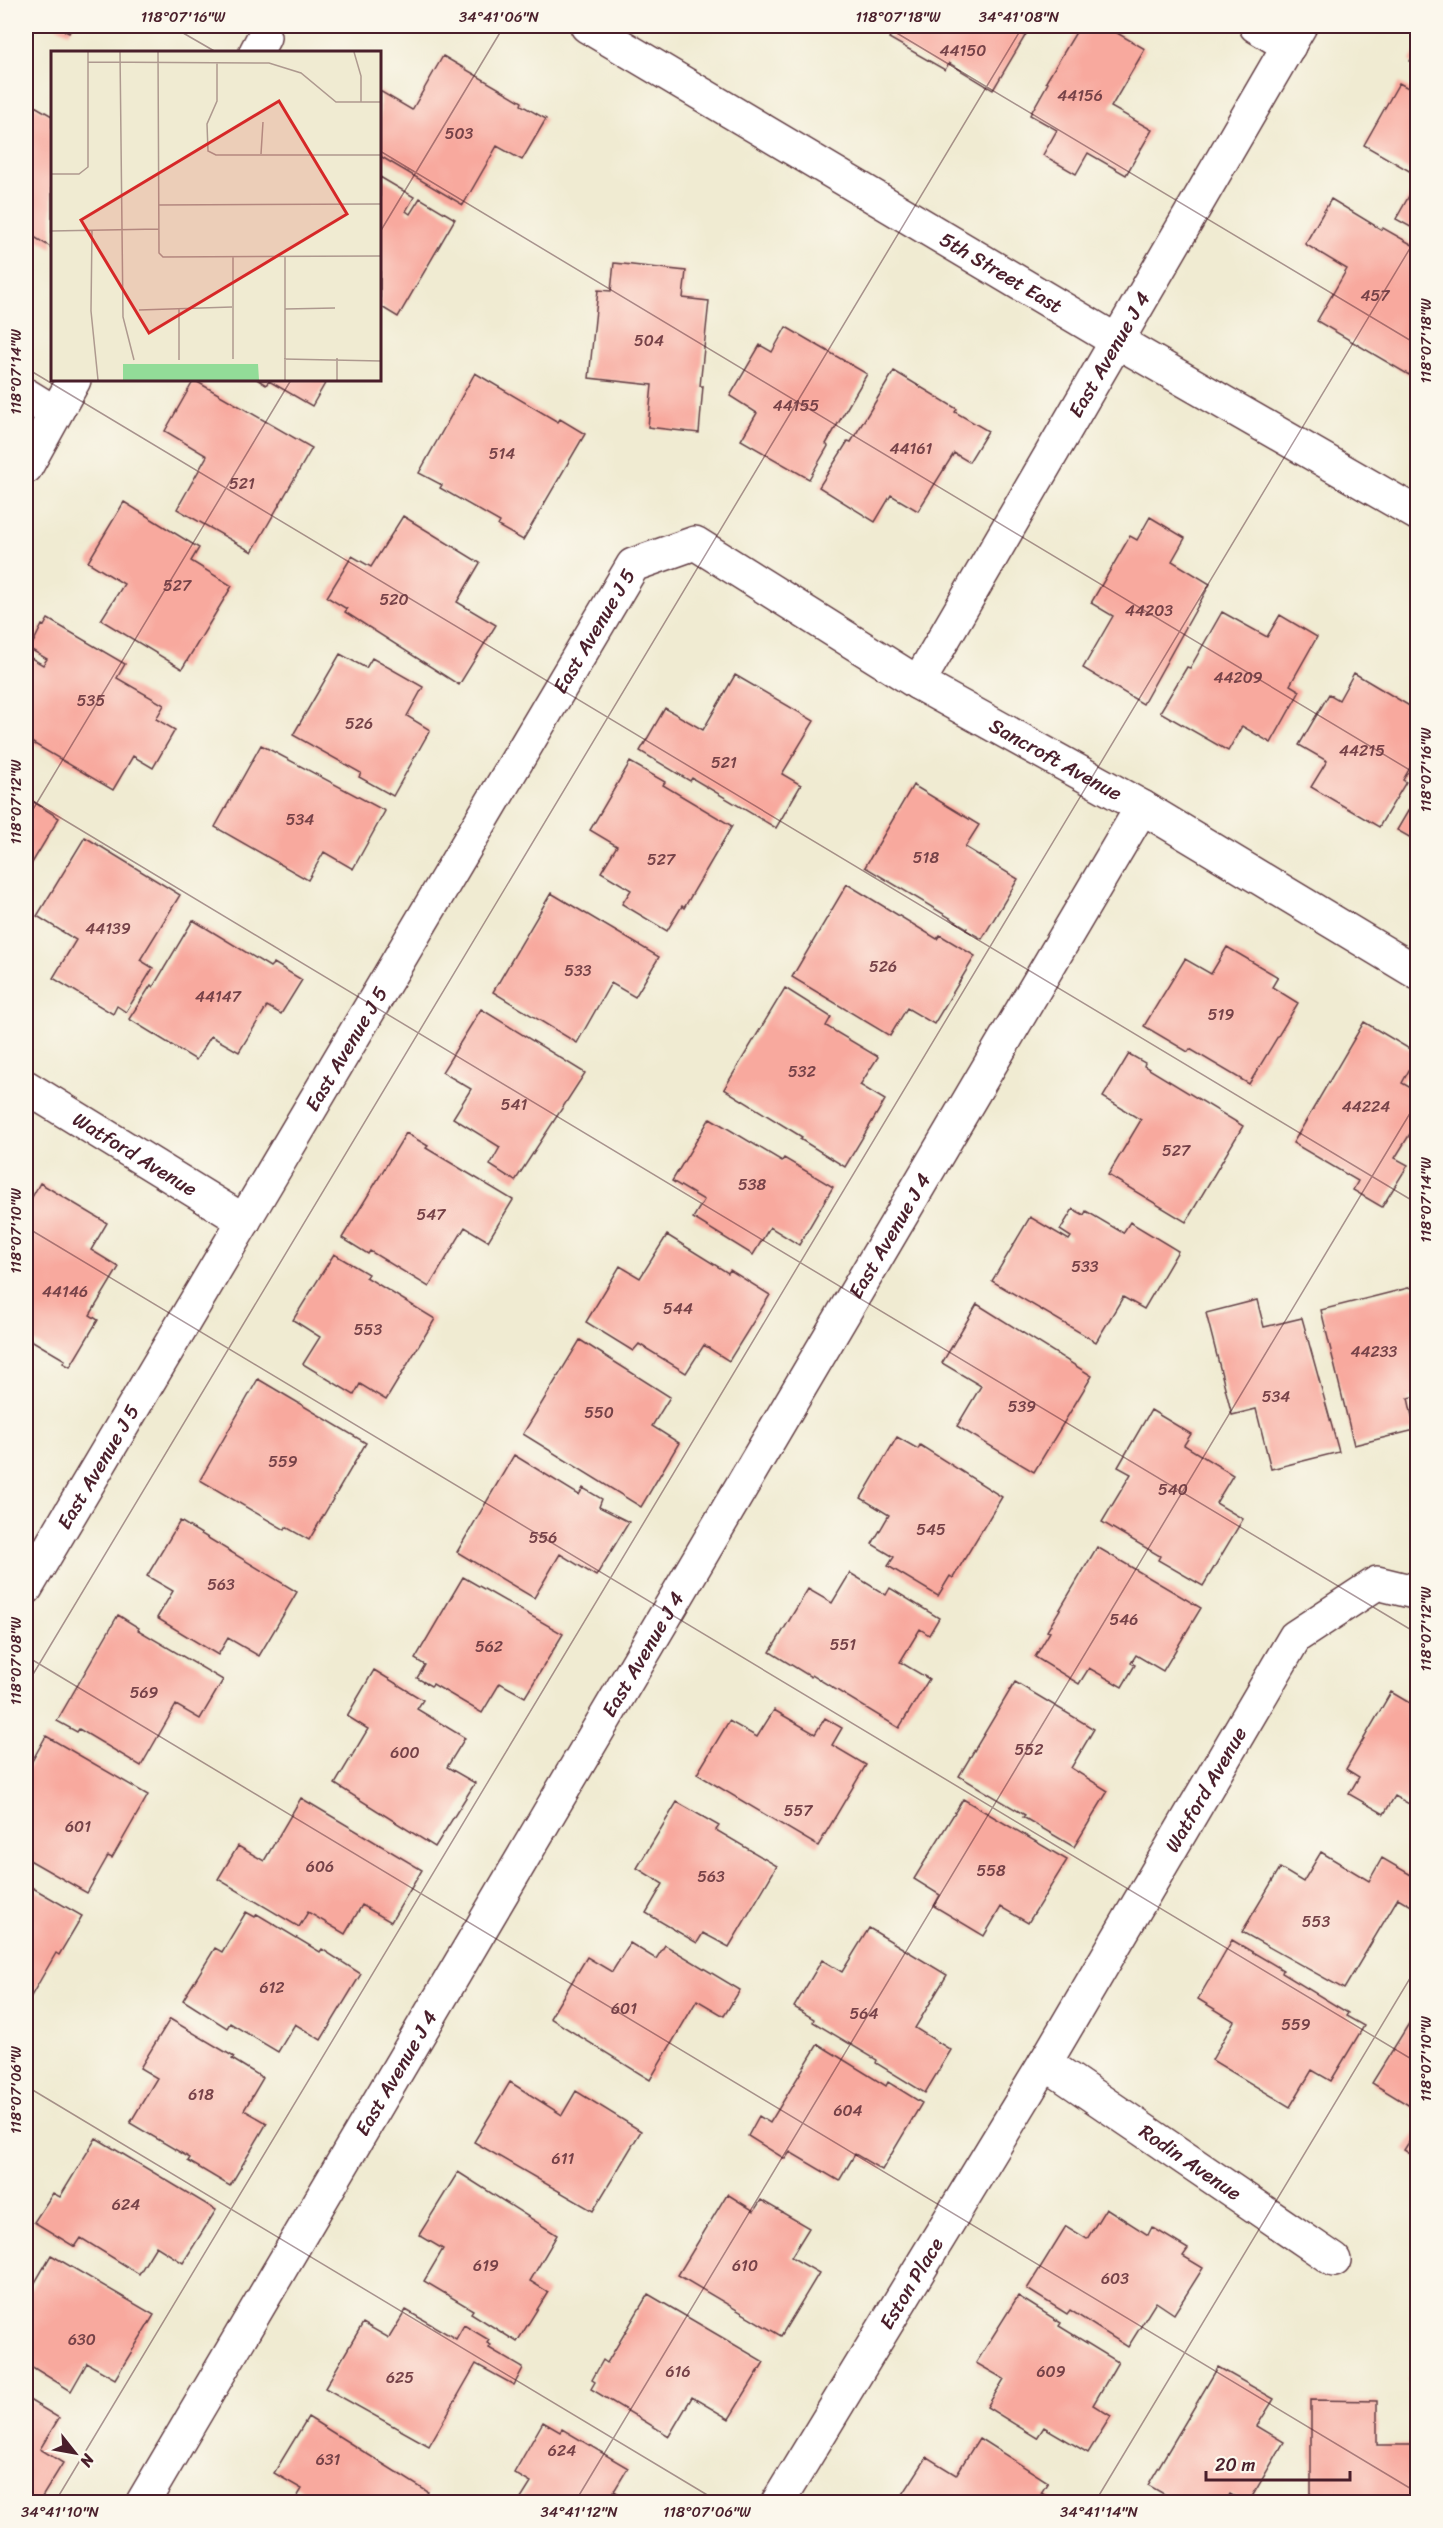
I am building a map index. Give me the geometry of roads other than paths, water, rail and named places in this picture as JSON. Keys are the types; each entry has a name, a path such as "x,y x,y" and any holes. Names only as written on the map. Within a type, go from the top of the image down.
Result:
{"street":[{"name":"5th Street East","path":"587,26 1115,340 1418,514"},
{"path":"1256,26 1294,36"},
{"name":"East Avenue J 4","path":"918,683 1115,340 1294,36"},
{"path":"26,467 73,381"},
{"path":"26,395 55,413"},
{"name":"Sancroft Avenue","path":"695,543 918,683 1142,807 1418,973"},
{"name":"East Avenue J 5","path":"26,1588 633,566 695,543"},
{"name":"East Avenue J 4","path":"143,2502 1142,807"},
{"name":"Watford Avenue","path":"26,1087 244,1221"},
{"name":"Watford Avenue","path":"1045,2063 1294,1637 1377,1583 1418,1593"},
{"name":"Rodin Avenue","path":"1045,2063 1334,2260"},
{"name":"Eston Place","path":"778,2502 1045,2063"}]}
